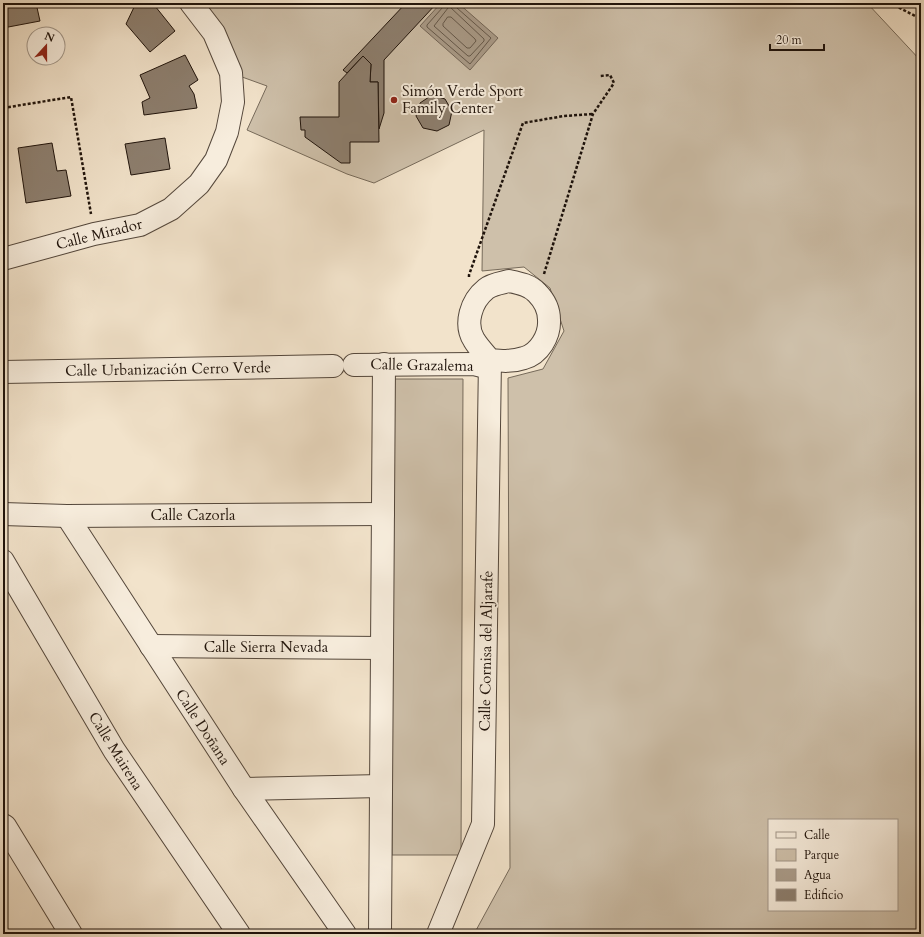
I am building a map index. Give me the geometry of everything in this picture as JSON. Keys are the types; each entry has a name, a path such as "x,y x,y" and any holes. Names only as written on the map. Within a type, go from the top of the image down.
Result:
{"street":[{"name":"Calle Mirador","path":"3,259 94,234 140,225 171,210 199,184 216,160 227,132 233,102 231,72 214,33 191,3"},
{"path":"509,281 525,284 536,292 547,308 550,321 545,339 537,350 525,358 490,364 471,333 469,319 472,306 485,289 496,284 509,281"},
{"path":"380,934 384,364"},
{"name":"Calle Grazalema","path":"354,365 490,364"},
{"name":"Calle Cornisa del Aljarafe","path":"438,934 484,824 490,364"},
{"name":"Calle Urbanización Cerro Verde","path":"3,372 333,366"},
{"name":"Calle Cazorla","path":"3,514 67,516 383,514"},
{"name":"Calle Doñana","path":"67,516 244,789 345,934"},
{"name":"Calle Mairena","path":"3,562 114,750 239,934"},
{"name":"Calle Sierra Nevada","path":"151,646 382,648"},
{"path":"244,789 381,786"},
{"path":"3,825 71,934"}],"path":[{"path":"890,3 920,17 921,19"},
{"path":"541,279 547,267 593,114 614,83 610,75 600,76"},
{"path":"3,108 71,97 94,234"},
{"path":"476,301 469,275 523,124 564,116 593,114"}],"green space":[{"path":"191,3 867,3 921,61 921,934 474,934 510,868 508,378 543,369 564,331 550,288 524,267 482,271 484,130 374,183 347,174 247,130 267,86 231,73"},
{"path":"393,379 463,379 461,855 392,855"}],"water":[{"path":"441,3 458,3 498,38 470,70 420,26"}],"building":[{"path":"3,3 36,3 40,21 3,28"},
{"path":"61,3 92,3 80,7 61,7"},
{"path":"136,3 147,3 155,6 175,31 150,52 126,24"},
{"path":"406,3 437,3 384,60 384,113 379,129 378,82 370,82 371,64 363,56 347,73 343,70"},
{"path":"185,55 198,80 189,86 194,94 197,108 144,115 142,102 150,98 140,75"},
{"path":"363,56 371,64 370,82 378,82 379,142 350,142 350,163 341,163 305,137 305,130 301,130 300,117 339,117 339,82"},
{"path":"432,95 445,99 452,111 449,125 437,131 423,128 416,116 420,103"},
{"path":"165,138 170,169 131,175 125,144"},
{"path":"52,143 57,171 66,170 71,196 26,203 18,148"}],"place":[{"name":"Simón Verde Sport Family Center","path":"394,100"}]}
